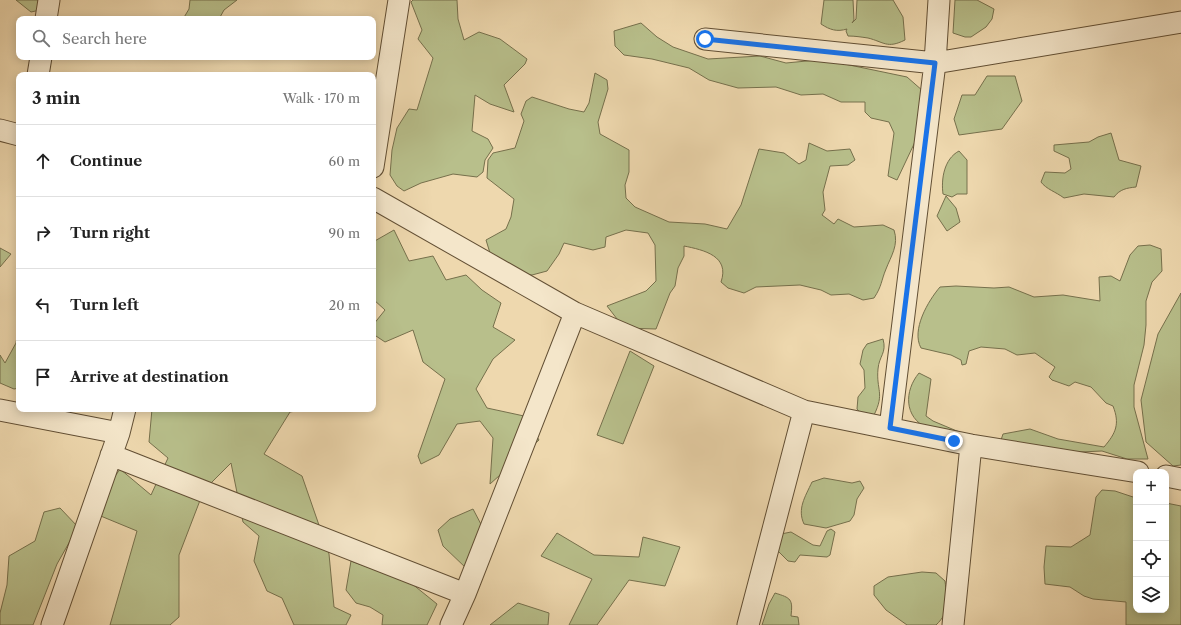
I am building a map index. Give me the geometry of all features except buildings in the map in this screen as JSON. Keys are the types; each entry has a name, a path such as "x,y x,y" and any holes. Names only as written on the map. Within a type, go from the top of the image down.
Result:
{"street":[{"path":"46,16 49,0"},
{"path":"376,148 400,0"},
{"path":"890,428 935,63 939,0"},
{"path":"705,39 935,63 1181,22"},
{"path":"38,72 40,60"},
{"path":"0,130 16,134"},
{"path":"376,200 575,313 804,411 971,444 1133,471"},
{"path":"451,625 465,594 575,313"},
{"path":"0,410 119,433"},
{"path":"748,625 804,411"},
{"path":"52,625 119,433 124,412"},
{"path":"953,625 971,444"},
{"path":"111,455 465,594"},
{"path":"1169,477 1181,479"}],"green space":[{"path":"16,0 49,0 40,10 31,12"},
{"path":"190,0 237,0 224,10 221,16 185,16 189,9"},
{"path":"413,0 457,0 458,19 464,40 479,32 500,39 527,59 525,64 504,85 514,112 490,104 475,95 472,131 488,139 493,148 485,160 483,172 477,177 453,174 421,183 404,191 397,186 390,175 392,150 397,128 409,109 417,110 433,58 418,39 422,30 411,2"},
{"path":"824,0 853,0 854,20 852,23 856,19 857,0 893,0 903,17 905,40 899,43 886,44 868,38 848,36 846,31 847,29 834,30 827,28 821,24"},
{"path":"955,0 977,0 994,9 992,19 986,27 971,37 965,37 953,33"},
{"path":"641,23 657,37 673,47 708,59 760,56 786,63 817,60 835,62 907,77 923,91 923,125 897,180 888,176 894,133 889,122 871,118 865,112 865,102 841,102 823,94 801,95 776,87 738,88 709,80 689,68 652,59 624,55 615,46 614,31"},
{"path":"595,73 607,80 608,89 598,122 600,134 629,150 629,172 625,185 626,198 635,207 669,222 705,224 727,229 741,205 759,149 784,153 799,164 806,160 809,143 827,151 850,149 855,160 848,165 830,166 823,192 825,210 822,215 834,224 838,219 854,227 883,225 894,230 896,241 894,250 884,273 880,287 874,298 863,300 849,294 831,295 821,290 800,285 756,287 744,293 728,288 721,282 723,273 719,260 707,252 684,246 684,256 678,268 675,286 670,293 656,329 624,328 607,306 646,291 656,281 655,245 648,233 626,230 606,237 605,247 593,250 564,243 559,254 547,271 532,275 512,273 490,253 486,240 506,229 511,217 514,199 487,178 488,160 493,153 515,148 524,121 521,114 526,101 532,97 569,109 584,112 589,103"},
{"path":"987,76 1015,76 1022,101 1002,129 959,135 954,119 962,95 975,95"},
{"path":"1111,133 1119,160 1141,166 1136,187 1124,189 1114,197 1084,194 1064,198 1048,189 1041,182 1045,172 1065,173 1071,169 1069,158 1054,151 1054,145 1089,142 1098,137"},
{"path":"959,151 967,160 967,194 957,194 952,197 943,194 943,176 950,159"},
{"path":"946,196 956,208 960,222 947,231 937,216"},
{"path":"394,230 409,261 433,256 446,280 466,275 482,290 501,303 493,327 515,340 493,359 476,389 487,408 524,416 539,440 490,484 493,438 480,421 457,424 439,455 421,464 418,456 445,379 423,362 413,330 385,342 376,336 376,321 385,310 376,302 376,240"},
{"path":"1150,245 1161,249 1162,271 1152,282 1146,301 1144,345 1134,385 1134,407 1148,459 1127,459 1102,451 1059,453 1044,452 1032,466 1014,462 998,449 1003,434 1030,429 1058,439 1104,447 1116,428 1116,418 1113,406 1106,403 1091,387 1075,382 1069,386 1052,380 1049,377 1055,367 1035,353 1017,355 1005,349 981,347 969,351 966,364 962,365 961,360 951,355 921,348 918,341 919,324 931,300 940,287 956,286 994,288 1009,287 1034,297 1063,295 1100,301 1099,277 1111,276 1120,281 1130,255 1138,246"},
{"path":"0,248 11,254 0,267"},
{"path":"1181,293 1181,465 1173,466 1146,442 1141,400 1158,334"},
{"path":"883,339 884,348 878,369 879,401 874,415 864,417 857,409 858,397 865,388 864,370 860,364 863,350 867,344"},
{"path":"16,343 16,389 0,383 0,355 5,363"},
{"path":"630,351 654,366 623,444 597,435"},
{"path":"919,373 931,379 926,416 933,421 964,434 931,430 919,423 914,417 910,411 909,395 914,380"},
{"path":"152,412 290,412 264,454 302,476 329,554 334,607 351,615 346,625 294,625 282,598 267,591 254,561 259,536 243,522 231,463 204,490 179,555 179,617 170,625 110,625 137,531 91,512 120,469 151,495 168,458 149,442"},
{"path":"824,478 852,483 860,481 864,488 857,499 854,515 850,521 826,528 804,524 801,513 805,498 812,482"},
{"path":"1102,490 1115,491 1133,497 1133,613 1169,613 1169,504 1181,506 1181,625 1126,625 1126,602 1093,599 1084,596 1070,587 1045,584 1044,567 1046,546 1071,547 1090,535 1096,497"},
{"path":"60,508 78,527 57,564 33,625 0,625 0,613 7,585 9,556 35,541 44,512"},
{"path":"473,509 484,530 467,569 443,546 438,530 450,519"},
{"path":"831,529 835,532 830,555 827,557 800,555 795,562 788,561 777,550 781,534 791,532 813,545 820,546 827,531"},
{"path":"557,533 594,555 639,557 643,537 680,547 665,586 629,580 597,625 569,625 592,579 541,556"},
{"path":"351,561 411,583 437,604 427,625 382,625 383,615 370,607 356,603 346,590"},
{"path":"922,572 936,573 945,581 947,599 946,610 941,620 936,625 907,625 886,610 874,595 874,586 888,577"},
{"path":"775,593 785,596 790,600 792,606 791,616 798,617 799,625 762,625 769,604"},
{"path":"518,603 549,613 548,625 490,625"}],"route":[{"path":"705,39 935,63 890,428 954,441"}]}
